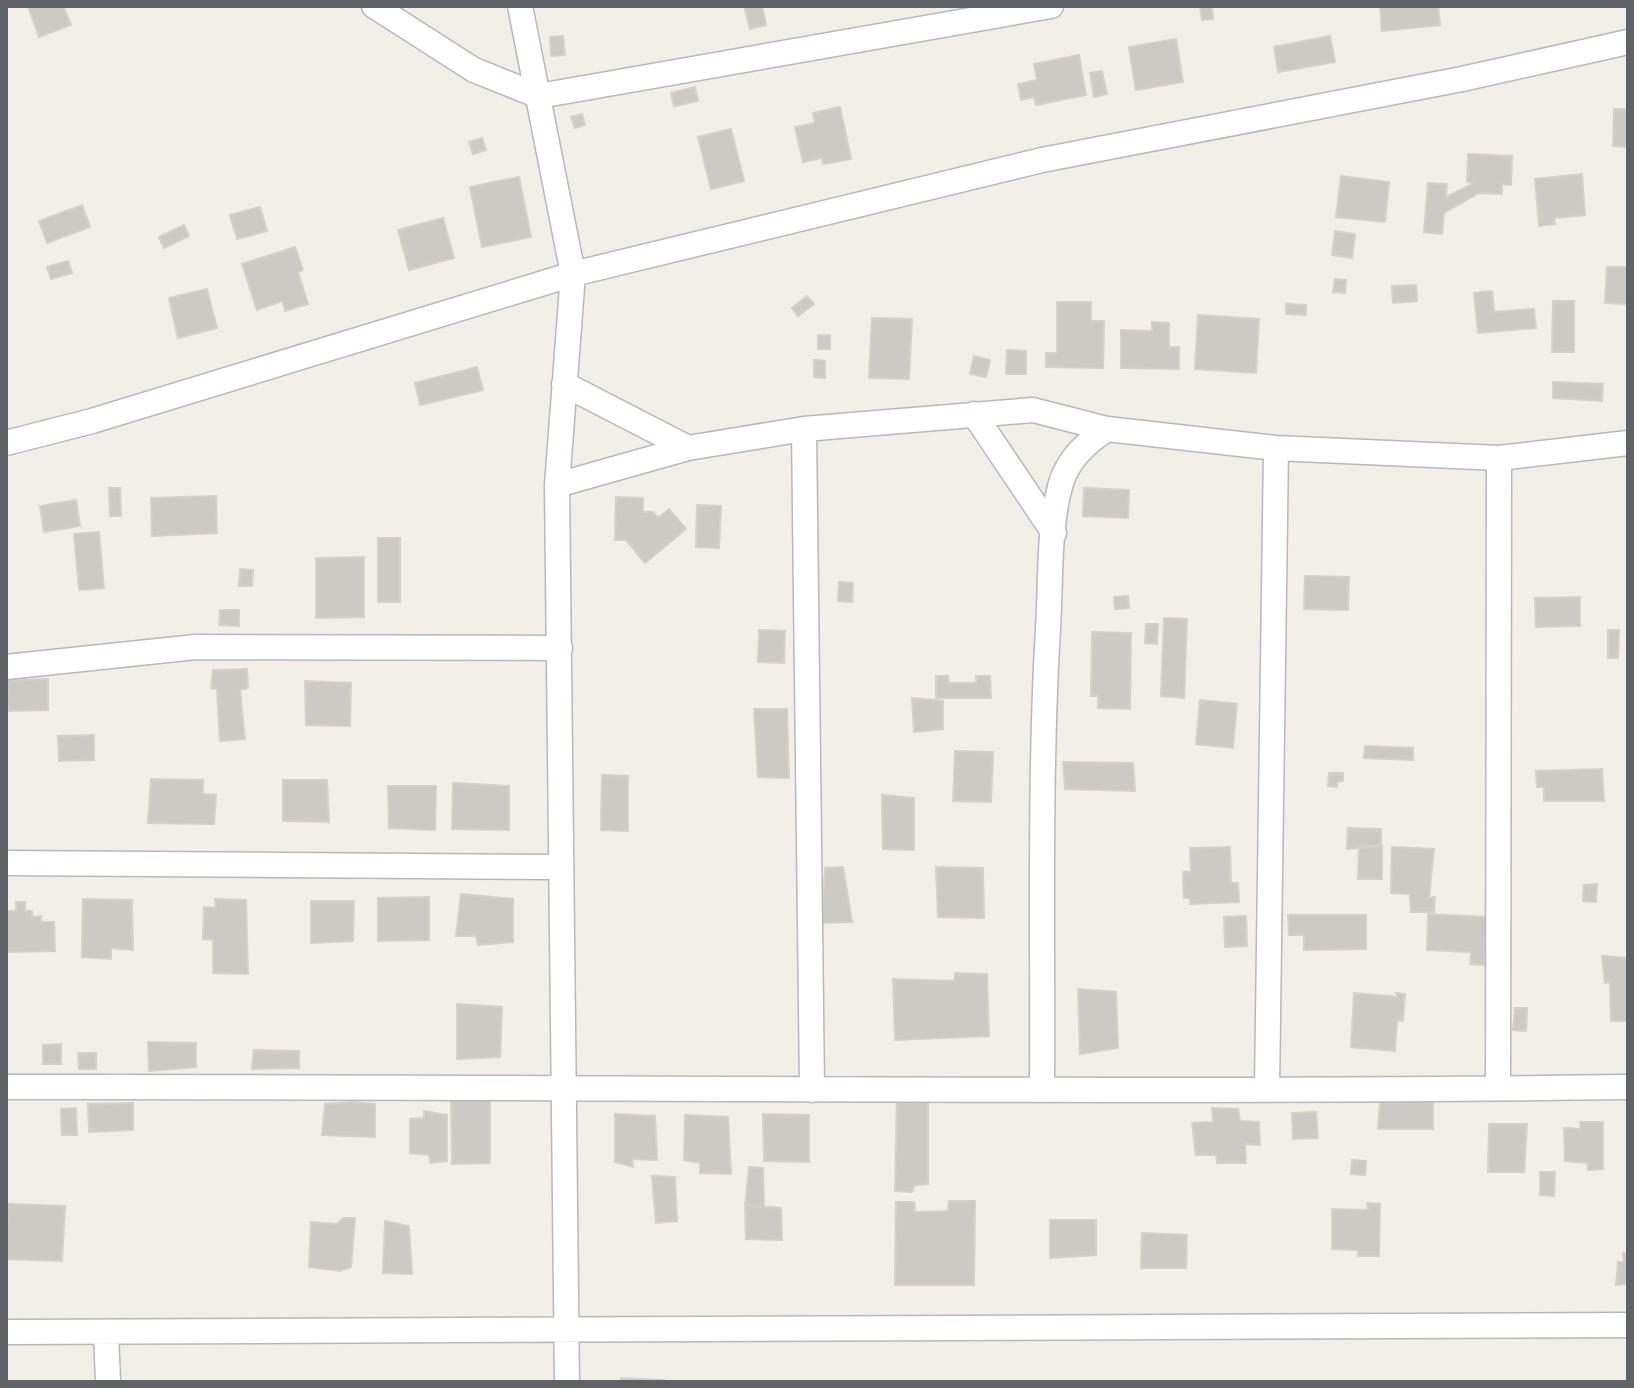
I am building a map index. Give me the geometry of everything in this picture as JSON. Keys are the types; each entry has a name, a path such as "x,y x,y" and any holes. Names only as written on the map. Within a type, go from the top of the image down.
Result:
{"street":[{"path":"374,6 474,70 539,96 1051,6"},
{"path":"520,6 573,274 557,485 567,1382"},
{"path":"6,443 92,421 573,274 1042,160 1462,79 1628,42"},
{"path":"564,384 688,448"},
{"path":"557,485 688,448 804,429 1033,410 1107,429 1276,448 1499,458 1628,443"},
{"path":"974,414 1054,533"},
{"path":"804,429 812,1090"},
{"path":"1042,1089 1046,666 1054,533 1061,484 1071,462 1085,444 1107,429"},
{"path":"1267,1088 1276,448"},
{"path":"1498,1088 1499,458"},
{"path":"6,667 196,647 560,648"},
{"path":"6,863 559,867"},
{"path":"6,1087 563,1086 812,1090 1628,1087"},
{"path":"6,1332 1628,1325"},
{"path":"106,1332 108,1382"}],"building":[{"path":"28,6 63,6 71,25 39,37"},
{"path":"744,6 762,6 766,25 750,29"},
{"path":"1200,6 1212,6 1213,19 1202,20"},
{"path":"1380,6 1438,6 1440,25 1382,31"},
{"path":"563,36 565,55 551,56 550,37"},
{"path":"1330,36 1335,62 1278,72 1274,47"},
{"path":"1176,39 1183,82 1136,90 1129,47"},
{"path":"1079,55 1086,95 1036,105 1034,97 1021,100 1018,84 1037,80 1034,64"},
{"path":"1102,71 1107,94 1094,97 1090,73"},
{"path":"695,87 698,101 674,106 671,93"},
{"path":"840,107 851,159 823,164 822,158 803,162 795,127 815,123 813,113"},
{"path":"1614,109 1628,109 1628,147 1613,146"},
{"path":"582,114 585,125 575,128 571,117"},
{"path":"731,129 744,181 711,189 698,137"},
{"path":"482,138 486,150 473,154 469,142"},
{"path":"1468,154 1512,156 1511,185 1502,184 1502,194 1479,193 1444,213 1442,234 1424,232 1428,183 1447,184 1446,197 1474,183 1467,182"},
{"path":"1582,174 1585,215 1554,218 1555,224 1539,226 1535,179"},
{"path":"1341,176 1389,182 1385,222 1336,217"},
{"path":"519,177 531,237 482,247 470,187"},
{"path":"82,205 90,227 47,243 39,221"},
{"path":"260,207 267,231 237,239 230,215"},
{"path":"443,218 454,258 409,270 398,230"},
{"path":"184,225 189,236 164,248 159,237"},
{"path":"1335,231 1355,234 1352,258 1332,255"},
{"path":"295,247 303,270 298,272 308,304 285,311 282,301 257,310 242,264"},
{"path":"68,261 72,273 51,279 47,267"},
{"path":"1607,267 1628,267 1628,304 1605,303"},
{"path":"1335,279 1346,280 1345,293 1333,292"},
{"path":"1416,285 1417,301 1393,303 1392,286"},
{"path":"207,289 217,328 178,338 169,298"},
{"path":"1492,291 1494,312 1534,309 1536,328 1478,333 1474,293"},
{"path":"807,296 814,304 798,316 792,308"},
{"path":"1553,301 1574,301 1574,352 1552,352"},
{"path":"1057,302 1091,302 1091,321 1104,321 1103,368 1046,367 1046,353 1057,353"},
{"path":"1286,304 1306,305 1306,315 1286,314"},
{"path":"1198,315 1259,319 1256,373 1195,369"},
{"path":"872,318 912,319 909,379 869,378"},
{"path":"1152,322 1169,323 1169,347 1179,347 1179,369 1121,368 1121,330 1152,331"},
{"path":"818,335 830,335 830,349 818,349"},
{"path":"1007,350 1026,351 1026,374 1006,374"},
{"path":"974,356 990,360 986,377 970,374"},
{"path":"814,360 825,361 825,378 814,377"},
{"path":"477,367 483,390 420,405 415,383"},
{"path":"1553,382 1603,384 1602,401 1553,398"},
{"path":"109,488 120,488 121,516 110,516"},
{"path":"1084,488 1129,490 1128,518 1083,516"},
{"path":"216,496 217,533 152,536 151,498"},
{"path":"616,497 643,498 643,512 653,512 658,518 669,509 686,529 645,563 626,540 615,540"},
{"path":"76,500 80,526 44,532 40,506"},
{"path":"697,505 721,506 719,548 696,547"},
{"path":"99,532 104,588 79,590 74,534"},
{"path":"378,538 400,538 400,602 378,602"},
{"path":"364,557 364,617 316,618 316,558"},
{"path":"240,569 253,570 252,586 239,586"},
{"path":"1305,576 1349,577 1348,610 1304,609"},
{"path":"839,582 853,583 852,602 838,601"},
{"path":"1128,596 1129,608 1115,609 1114,597"},
{"path":"1580,597 1580,626 1536,627 1535,598"},
{"path":"220,610 239,610 239,626 219,625"},
{"path":"1164,618 1187,619 1184,698 1161,696"},
{"path":"1146,624 1158,624 1157,644 1145,643"},
{"path":"759,630 785,631 784,663 758,662"},
{"path":"1608,630 1619,630 1618,658 1608,658"},
{"path":"1092,632 1131,633 1130,709 1098,708 1098,696 1091,696"},
{"path":"247,669 248,688 240,690 245,739 220,741 217,689 211,688 213,670"},
{"path":"936,676 948,676 949,683 976,683 976,676 990,676 991,698 936,698"},
{"path":"48,679 48,710 8,711 7,680"},
{"path":"305,681 351,683 350,726 306,725"},
{"path":"912,698 943,701 943,729 914,732"},
{"path":"1200,700 1237,704 1233,748 1196,744"},
{"path":"754,709 787,709 789,778 758,777"},
{"path":"94,735 94,760 59,761 58,736"},
{"path":"1365,746 1413,748 1413,760 1364,758"},
{"path":"955,751 993,752 991,802 953,801"},
{"path":"1063,762 1133,763 1135,791 1065,789"},
{"path":"1602,769 1604,801 1544,801 1544,787 1537,787 1536,771"},
{"path":"1329,773 1343,773 1343,781 1337,782 1337,787 1328,786"},
{"path":"602,775 628,776 628,831 601,830"},
{"path":"151,779 203,780 203,794 216,795 214,824 148,823"},
{"path":"283,780 327,780 329,822 283,821"},
{"path":"453,783 509,786 509,830 452,829"},
{"path":"388,786 436,786 435,830 389,828"},
{"path":"882,795 914,798 914,850 883,849"},
{"path":"1348,828 1381,829 1381,846 1347,849"},
{"path":"1359,846 1382,846 1382,879 1358,879"},
{"path":"1230,847 1231,883 1238,883 1239,902 1190,904 1190,898 1184,898 1183,872 1191,872 1190,848"},
{"path":"1392,847 1434,849 1429,898 1435,897 1434,912 1411,912 1410,894 1391,893"},
{"path":"843,867 852,922 822,923 825,868"},
{"path":"936,867 983,868 984,918 938,917"},
{"path":"1597,884 1596,902 1583,901 1584,885"},
{"path":"461,894 513,899 513,942 478,945 476,936 456,936"},
{"path":"429,897 429,940 378,941 378,898"},
{"path":"83,899 132,900 133,950 111,948 111,959 82,957"},
{"path":"215,899 246,900 248,974 213,973 213,940 203,939 204,907 216,908"},
{"path":"311,901 354,901 353,941 311,943"},
{"path":"16,902 25,902 25,911 32,911 32,917 41,916 41,922 54,922 55,951 6,952 7,911 16,911"},
{"path":"1428,914 1486,917 1485,965 1470,964 1471,952 1427,950"},
{"path":"1288,915 1366,915 1366,949 1304,950 1304,935 1289,935"},
{"path":"1246,916 1247,946 1225,947 1224,917"},
{"path":"1602,956 1628,958 1628,1021 1611,1021 1610,982 1605,983"},
{"path":"955,973 987,974 989,1036 895,1040 893,979 955,981"},
{"path":"1078,989 1116,992 1118,1048 1080,1054"},
{"path":"1354,993 1398,997 1396,993 1405,994 1403,1021 1397,1020 1395,1051 1351,1047"},
{"path":"457,1004 502,1007 500,1057 457,1059"},
{"path":"1515,1008 1527,1008 1526,1031 1513,1030"},
{"path":"148,1042 196,1043 196,1067 149,1071"},
{"path":"61,1044 61,1064 43,1064 43,1045"},
{"path":"254,1050 299,1051 299,1068 252,1069"},
{"path":"78,1053 96,1053 96,1069 79,1069"},
{"path":"451,1096 490,1097 490,1163 452,1164"},
{"path":"897,1096 928,1101 928,1184 915,1185 912,1192 895,1191"},
{"path":"1433,1102 1433,1129 1378,1129 1380,1103"},
{"path":"133,1103 133,1130 89,1132 88,1104"},
{"path":"325,1104 375,1104 375,1137 322,1135"},
{"path":"76,1108 77,1135 62,1135 61,1109"},
{"path":"1212,1108 1238,1109 1240,1121 1259,1122 1260,1145 1245,1144 1246,1163 1217,1163 1216,1155 1196,1155 1192,1123 1213,1122"},
{"path":"424,1111 447,1115 447,1161 430,1163 429,1155 410,1153 410,1119 424,1118"},
{"path":"1316,1112 1318,1138 1293,1139 1292,1113"},
{"path":"615,1114 655,1116 657,1160 632,1159 633,1167 615,1162"},
{"path":"763,1114 809,1115 809,1162 764,1161"},
{"path":"685,1115 728,1117 731,1174 700,1173 700,1163 684,1160"},
{"path":"1580,1122 1603,1122 1603,1169 1588,1170 1588,1163 1565,1161 1564,1128 1581,1129"},
{"path":"1489,1124 1527,1124 1524,1172 1488,1172"},
{"path":"1352,1160 1366,1161 1365,1175 1351,1174"},
{"path":"749,1167 763,1168 764,1207 745,1205"},
{"path":"1540,1172 1555,1172 1554,1196 1540,1195"},
{"path":"652,1176 675,1177 677,1221 656,1223"},
{"path":"949,1201 975,1201 974,1285 895,1285 896,1202 914,1202 915,1212 948,1211"},
{"path":"1367,1203 1380,1204 1379,1256 1358,1256 1358,1250 1332,1249 1332,1209 1368,1210"},
{"path":"8,1204 65,1206 62,1261 6,1259"},
{"path":"745,1205 781,1208 782,1240 746,1239"},
{"path":"343,1218 355,1218 351,1267 340,1271 309,1267 311,1222 337,1224"},
{"path":"1050,1220 1096,1220 1096,1255 1050,1258"},
{"path":"385,1221 409,1226 412,1274 383,1273"},
{"path":"1142,1233 1187,1235 1186,1268 1141,1268"},
{"path":"1623,1253 1628,1253 1628,1284 1616,1285 1618,1262 1624,1262"},
{"path":"621,1378 664,1380 664,1382 621,1382"}]}
